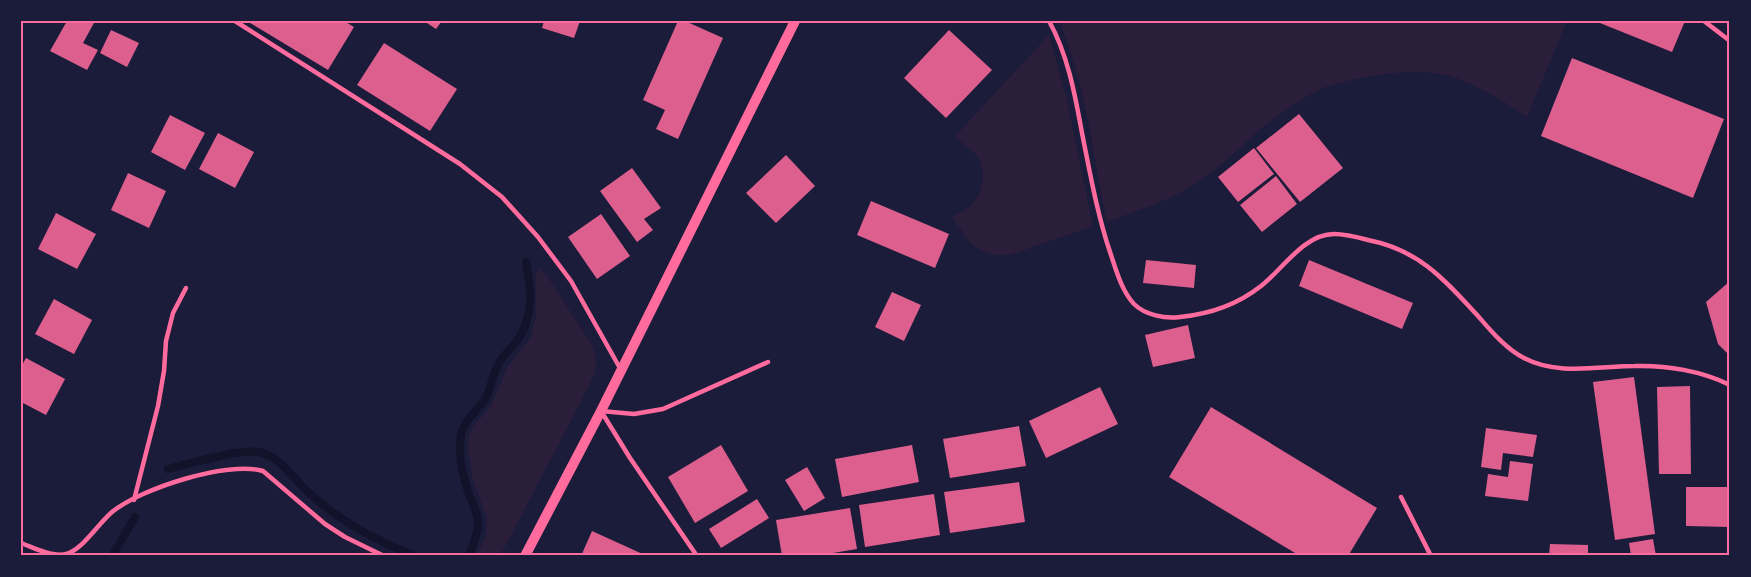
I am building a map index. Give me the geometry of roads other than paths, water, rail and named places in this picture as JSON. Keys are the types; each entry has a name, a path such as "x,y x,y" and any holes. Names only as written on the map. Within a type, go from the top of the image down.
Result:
{"street":[{"path":"525,556 601,411 795,21"}],"lane":[{"path":"235,21 460,164 502,197 538,237 571,281 621,371"},
{"path":"1049,21 1060,44 1076,96 1099,218 1117,273 1135,306 1153,315 1172,318 1200,315 1221,309 1243,299 1260,287 1304,246 1318,237 1332,234 1346,235 1398,248 1418,258 1454,290 1508,347 1525,359 1565,369 1665,367 1697,373 1730,385"},
{"path":"1704,21 1730,41"},
{"path":"134,500 158,406 166,341 173,313 186,288"},
{"path":"601,411 634,414 663,409 768,362"},
{"path":"601,411 697,556"},
{"path":"21,543 52,555 69,553 113,511 161,485 203,474 251,468 263,471 345,537 384,556"},
{"path":"1401,497 1431,556"}],"waterway":[{"path":"469,556 477,533 478,520 462,469 460,453 462,431 466,422 486,398 499,363 524,329 530,300 526,262"},
{"path":"168,469 238,453 265,454 282,465 313,497 340,517 383,542 414,556"},
{"path":"112,556 135,517"}]}
